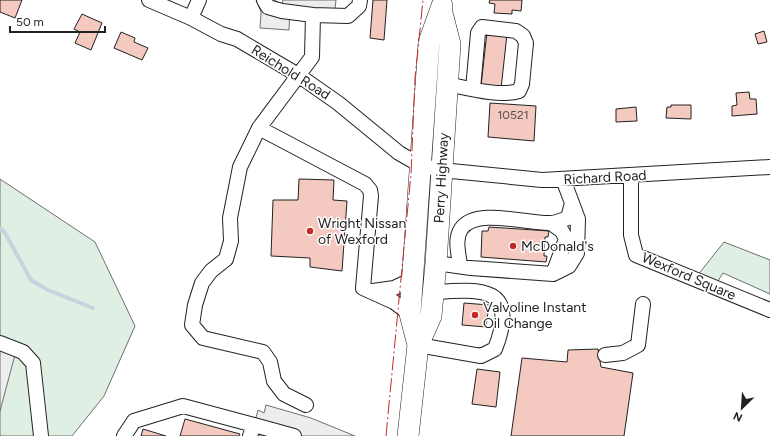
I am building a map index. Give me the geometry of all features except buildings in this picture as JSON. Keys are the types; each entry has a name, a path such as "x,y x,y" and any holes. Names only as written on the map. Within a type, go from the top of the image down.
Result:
{"highway":[{"name":"Perry Highway","path":"408,436 418,345 431,316 436,263 450,44 442,5"},
{"name":"Perry Highway","path":"418,345 410,314 420,165 429,42 442,5"}],"street":[{"name":"Reichold Road","path":"149,0 191,18 221,34 237,39 298,75 338,103 399,152 420,165 441,170"},
{"path":"191,18 199,0"},
{"path":"264,0 268,7 282,11 314,15 348,16 359,6 360,0"},
{"path":"306,405 284,394 274,381 270,362 263,352 203,338 192,325 195,305 202,284 211,271 226,259 231,241 230,218 240,167 259,128 312,57 314,15"},
{"path":"447,84 473,89 509,94 519,91 522,84 526,43 523,36 516,31 482,27 478,33 473,89"},
{"path":"259,128 365,184 370,190 371,196 363,288 373,291 394,302 410,314"},
{"name":"Richard Road","path":"441,170 528,180 631,176 770,167"},
{"name":"Wexford Square","path":"631,176 631,235 636,255 770,310"},
{"path":"436,263 553,274 569,266 577,253 578,219 563,179"},
{"path":"460,266 457,242 461,229 472,221 484,217 551,223 568,218 572,203"},
{"path":"551,223 562,231 566,239 553,274"},
{"path":"373,291 394,288 413,280"},
{"path":"418,345 481,356 495,349 501,334 501,305 496,296 486,292 458,290 433,292"},
{"path":"605,355 623,353 638,345 643,304"},
{"path":"1,346 22,352 33,363 40,436"},
{"path":"124,436 134,422 183,406 252,430 294,436"}],"green space":[{"path":"0,179 95,242 135,326 104,396 72,436 0,436"},
{"path":"724,242 770,260 770,294 723,273 716,284 697,276"}],"shaded area":[{"path":"256,0 274,0 282,4 283,0 336,0 335,9 290,7 289,30 260,28 261,12"},
{"path":"0,344 16,351 0,411"},
{"path":"266,405 311,418 355,436 251,436 258,410 264,413"}],"waterway":[{"path":"0,228 5,233 31,280 48,290 93,308"}],"power":[{"path":"386,436 411,174 415,78 423,0"}],"place":[{"name":"Wright Nissan of Wexford","path":"310,231"},
{"name":"McDonald's","path":"513,246"},
{"name":"Valvoline Instant Oil Change","path":"475,315"}]}
